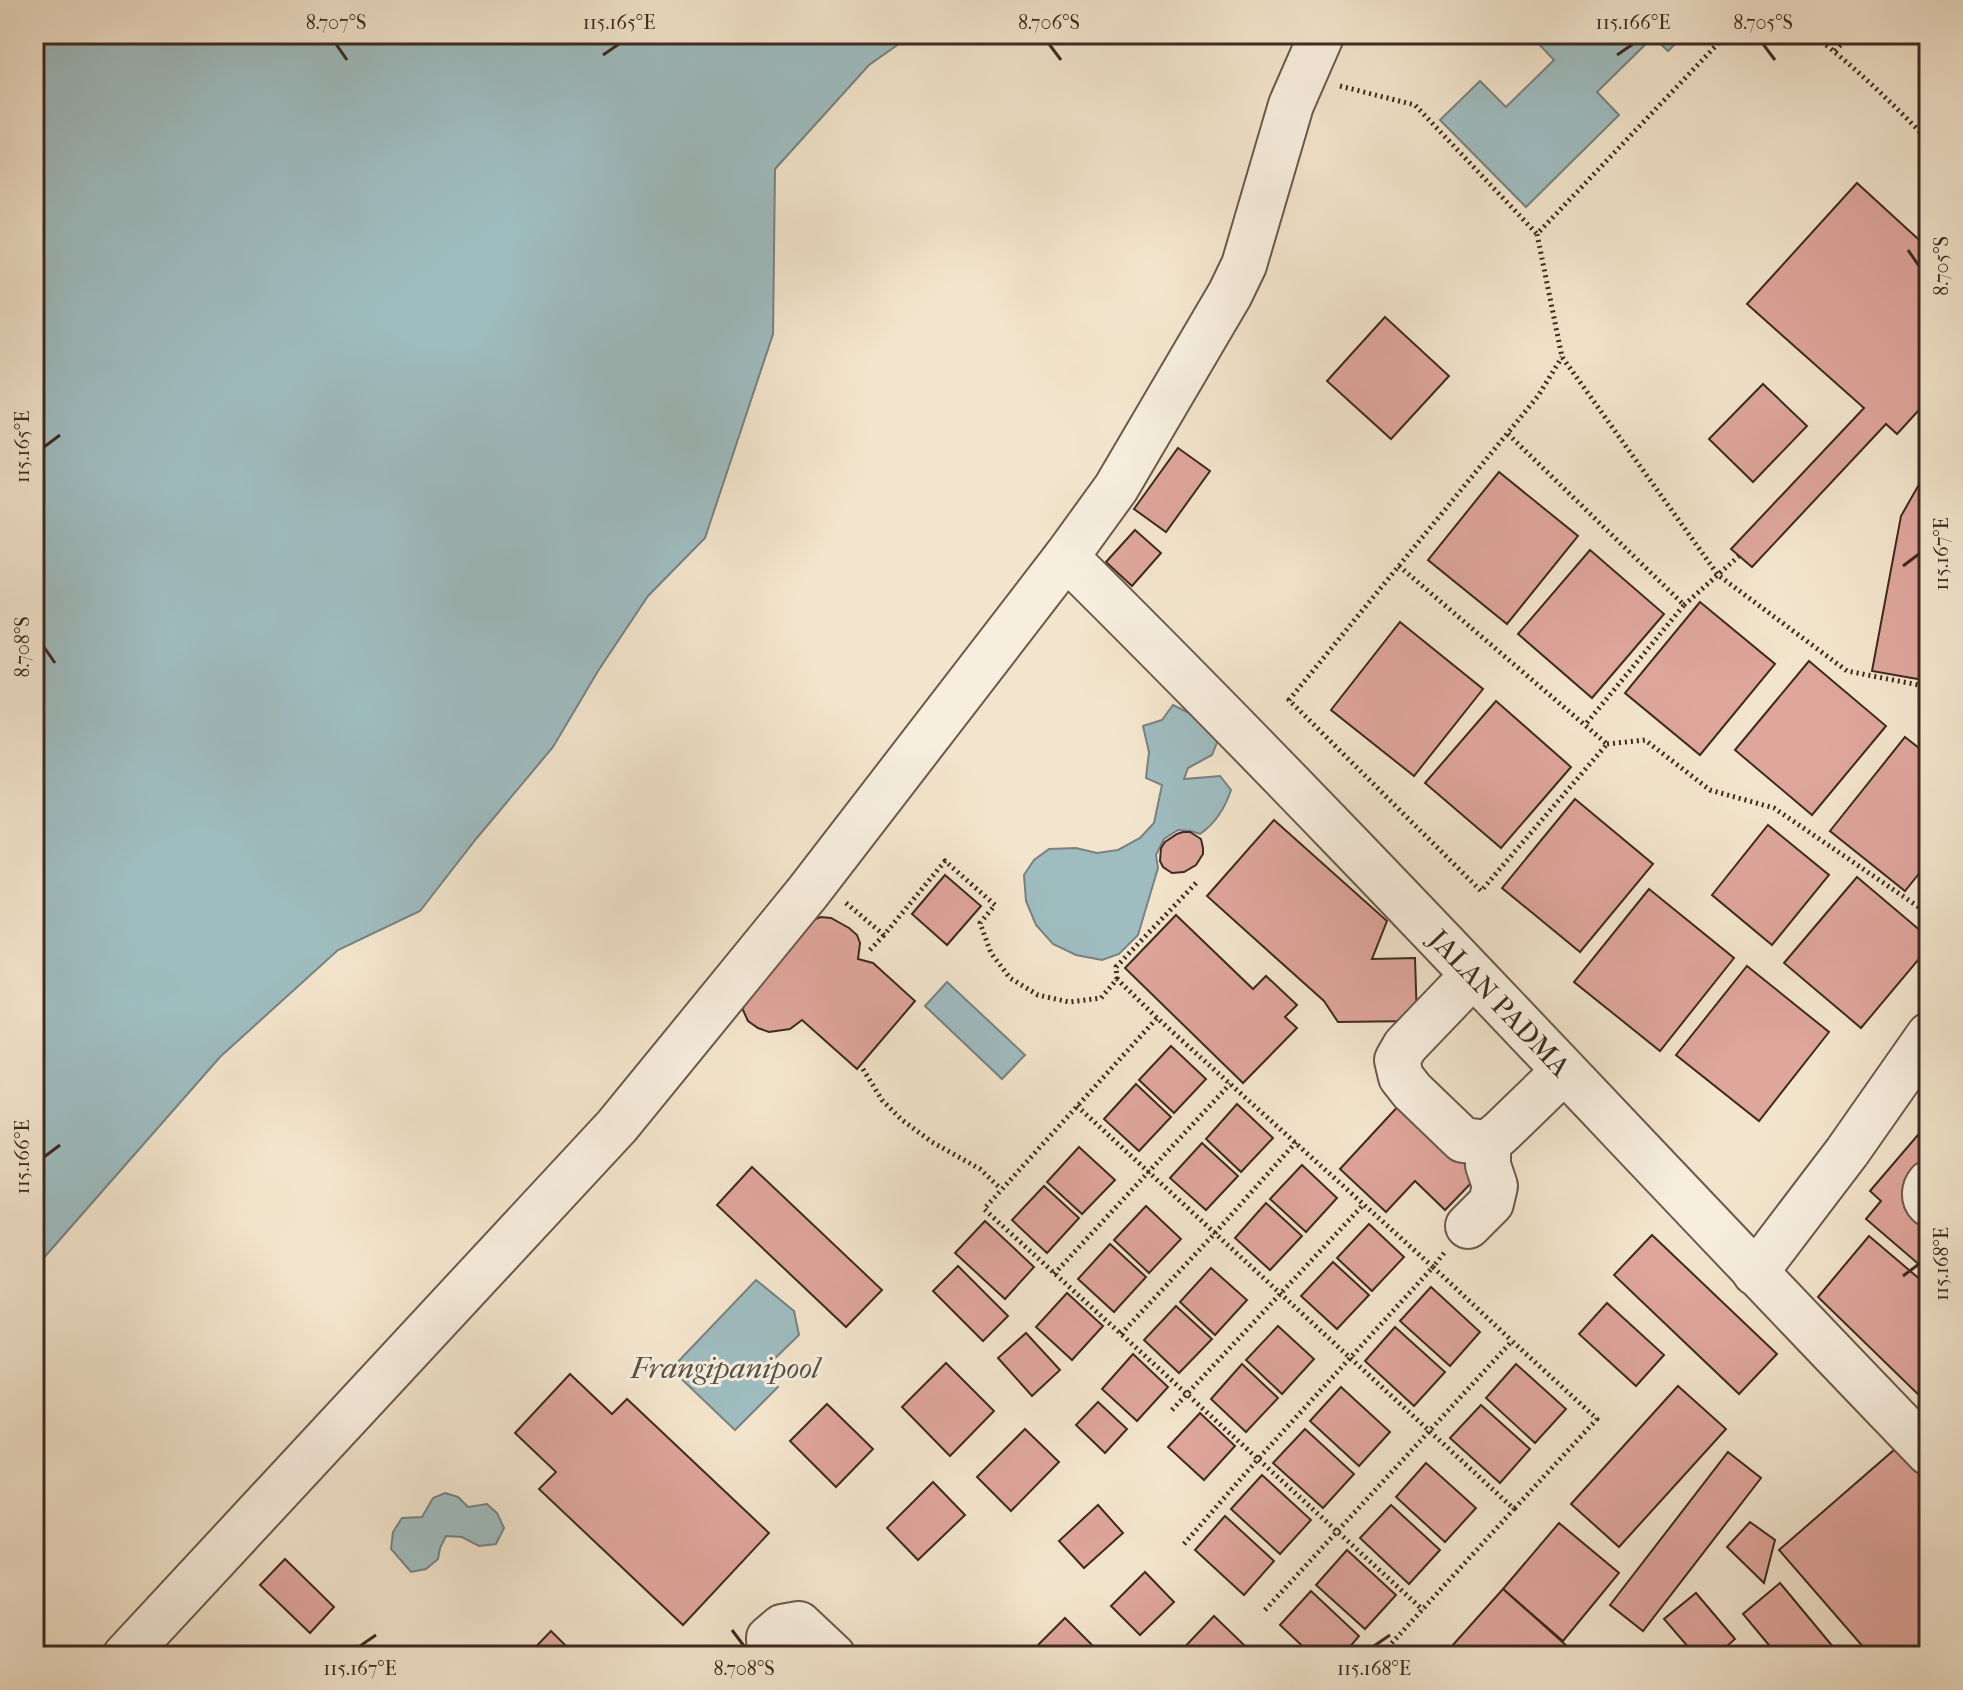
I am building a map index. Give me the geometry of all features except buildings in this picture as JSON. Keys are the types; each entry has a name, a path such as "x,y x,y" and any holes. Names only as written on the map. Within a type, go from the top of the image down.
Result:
{"street":[{"path":"125,1656 617,1126 818,878 1066,557 1116,488 1230,294 1244,265 1291,105 1322,34"},
{"name":"JALAN PADMA","path":"1066,557 1189,680 1929,1453"},
{"path":"1473,975 1405,1046 1397,1060 1401,1077 1412,1091 1463,1140 1488,1143 1564,1071"},
{"path":"1755,1273 1847,1152 1929,1035"},
{"path":"1468,1226 1491,1203 1495,1186 1488,1165 1488,1143"},
{"path":"1929,1183 1925,1195 1929,1204"},
{"path":"770,1656 769,1638 782,1627 799,1624 833,1656"}],"path":[{"path":"1537,234 1727,34"},
{"path":"1812,34 1835,51 1929,141"},
{"path":"1835,51 1850,34"},
{"path":"1303,76 1415,105 1537,234 1562,357 1718,575 1847,671 1929,687"},
{"path":"1562,357 1538,396 1508,434 1289,700 1481,891 1607,744 1645,740 1710,790 1774,808 1929,914"},
{"path":"1508,434 1684,605"},
{"path":"1585,725 1684,605 1739,556"},
{"path":"1399,566 1607,744"},
{"path":"870,950 945,861 995,905 980,923 991,953 1010,978 1038,995 1069,1002 1101,998 1117,979"},
{"path":"818,878 884,935"},
{"path":"1197,882 1116,967 1117,979 1597,1419 1380,1656"},
{"path":"1157,1018 984,1209 1423,1610"},
{"path":"863,1069 882,1100 902,1120 932,1142 980,1169 1001,1189"},
{"path":"1054,1274 1230,1084"},
{"path":"1077,1106 1514,1509"},
{"path":"1121,1334 1296,1142"},
{"path":"1172,1410 1364,1204"},
{"path":"1184,1544 1433,1267"},
{"path":"1265,1610 1512,1341"}],"water":[{"path":"34,34 913,34 869,65 775,169 773,334 705,538 648,596 553,747 420,911 338,950 220,1057 34,1269"},
{"path":"1541,34 1685,34 1668,51 1653,37 1597,92 1619,115 1526,207 1440,120 1480,81 1506,107 1554,60 1535,40"},
{"path":"1173,705 1201,719 1218,740 1212,755 1188,768 1184,779 1220,776 1231,790 1229,797 1215,820 1200,834 1178,830 1164,839 1156,855 1158,868 1138,935 1119,954 1102,960 1076,955 1053,944 1036,925 1026,901 1024,875 1034,860 1049,849 1076,848 1097,853 1118,850 1140,838 1154,823 1162,785 1146,778 1149,752 1143,726 1162,720"},
{"path":"947,982 1025,1055 1002,1079 925,1006"},
{"name":"Frangipanipool","path":"756,1280 794,1311 799,1335 763,1370 778,1387 735,1430 671,1369"},
{"path":"445,1493 458,1497 468,1507 487,1504 497,1513 504,1528 496,1544 479,1546 462,1537 446,1536 438,1559 426,1569 411,1572 391,1549 393,1532 402,1518 422,1517 433,1498"}]}
